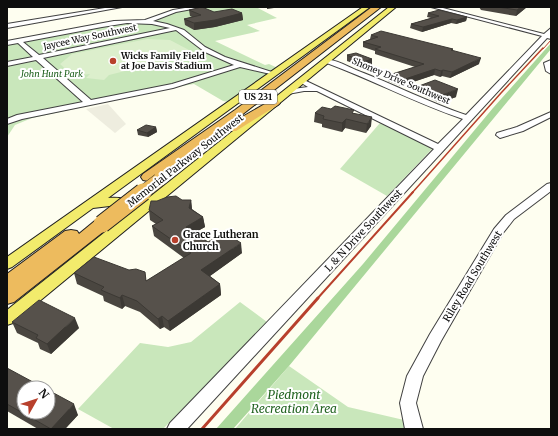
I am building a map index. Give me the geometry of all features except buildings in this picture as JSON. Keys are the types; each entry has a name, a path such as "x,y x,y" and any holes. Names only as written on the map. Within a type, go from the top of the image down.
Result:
{"highway":[{"path":"368,28 368,23 374,10"},
{"path":"341,25 374,10"},
{"name":"Memorial Parkway Southwest","path":"7,297 16,284 92,218 159,181 374,10"},
{"name":"Memorial Parkway Southwest","path":"159,181 195,142 240,112 374,10"},
{"path":"195,142 222,118 234,102"},
{"path":"219,134 234,127 274,103"},
{"path":"7,301 16,284"}],"main road":[{"path":"7,319 128,221 159,181 274,103 393,7"},
{"path":"92,218 124,180 341,25"},
{"path":"124,180 126,189 131,193 138,194 153,194 159,181"},
{"path":"7,264 92,218 107,201 120,202 131,207 132,212 128,221"}],"street":[{"path":"7,26 119,7"},
{"path":"147,21 175,11 200,7"},
{"path":"433,7 459,13"},
{"path":"440,8 549,34"},
{"path":"138,21 138,23 157,33"},
{"path":"7,43 107,24 147,21 178,29 188,34 205,50 239,65 273,74"},
{"name":"Jaycee Way Southwest","path":"7,64 178,29"},
{"name":"L & N Drive Southwest","path":"176,429 439,148 549,34"},
{"path":"19,41 89,103"},
{"name":"Shoney Drive Southwest","path":"326,61 448,112 468,118"},
{"path":"551,62 548,63 549,71 551,72"},
{"path":"7,122 20,117 178,85 239,65"},
{"path":"302,80 439,148"},
{"path":"288,92 304,89 319,89"},
{"path":"500,135 508,134 551,114"},
{"name":"Riley Road Southwest","path":"414,429 408,403 414,376 435,338 498,232 510,217 551,186"}],"green space":[{"name":"John Hunt Park","path":"201,7 256,7 277,18 247,25 260,31 215,41 265,65 269,64 280,69 233,103 223,101 194,84 32,118 15,125 7,137 7,43 107,24 147,21 175,11"},
{"name":"Wicks Family Field at Joe Davis Stadium","path":"147,39 170,40 189,50 178,53 173,59 109,75 104,80 86,78 90,74 73,76 60,64 72,54"},
{"path":"551,43 551,49 289,366 233,429 216,429 363,264 493,108"},
{"path":"380,123 433,148 387,196 340,169"},
{"path":"240,302 267,322 163,429 114,429 78,409 140,343 168,347 191,342"},
{"name":"Piedmont Recreation Area","path":"289,366 348,407 404,420 408,429 235,429"}],"shaded area":[{"path":"108,104 126,124 115,133 86,109"}],"railway":[{"path":"543,49 551,40"},
{"path":"412,193 543,48"},
{"path":"317,299 413,192"},
{"path":"202,429 318,298"}],"place":[{"name":"Wicks Family Field at Joe Davis Stadium","path":"113,61"},
{"name":"Grace Lutheran Church","path":"175,240"}]}
